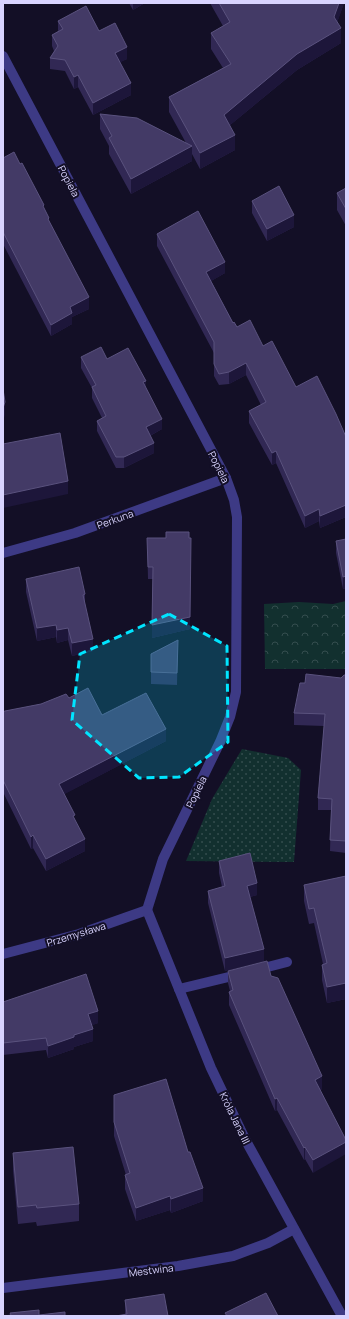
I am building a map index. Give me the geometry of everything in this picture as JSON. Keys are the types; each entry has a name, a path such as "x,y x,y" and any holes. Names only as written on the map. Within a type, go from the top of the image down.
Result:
{"street":[{"name":"Popiela","path":"3,56 226,478 234,500 237,517 236,692 230,717 220,742 163,859 147,910"},
{"name":"Perkuna","path":"3,553 75,533 226,478"},
{"name":"Przemysława","path":"3,954 79,934 147,910"},
{"name":"Króla Jana III","path":"147,910 211,1068 245,1139 342,1316"},
{"path":"179,989 288,962"},
{"name":"Mestwina","path":"3,1288 178,1266 233,1256 268,1243 294,1229"}],"highlighted area":[{"path":"169,614 227,646 228,742 179,777 139,778 72,720 80,654"}],"green space":[{"path":"346,601 346,669 265,669 264,604 299,602 333,604"},
{"path":"242,749 288,758 301,770 294,862 186,861 212,799"}],"building":[{"path":"219,3 339,3 334,17 341,28 297,54 224,115 235,135 200,153 169,97 231,64 211,33 230,22"},
{"path":"86,6 99,31 115,23 127,47 115,53 131,83 93,103 78,75 74,77 65,60 50,58 58,46 52,35 63,29 58,21"},
{"path":"100,114 137,118 192,146 131,179 109,138 112,136"},
{"path":"14,152 20,164 22,163 44,205 43,206 49,218 48,219 89,297 70,307 72,313 51,325 3,232 3,158"},
{"path":"279,186 294,215 267,229 252,201"},
{"path":"346,188 346,209 337,193"},
{"path":"198,211 225,262 206,272 233,323 234,322 237,327 250,320 263,346 272,341 296,387 317,376 346,437 346,505 320,516 319,509 305,516 276,451 272,453 249,411 266,402 246,363 229,372 219,374 214,364 214,342 157,234"},
{"path":"101,347 107,359 128,348 146,381 143,382 162,419 146,427 154,443 124,457 116,457 97,421 106,416 92,387 96,385 81,357"},
{"path":"3,389 5,402 3,408"},
{"path":"60,433 68,481 3,495 3,444"},
{"path":"166,532 189,532 189,538 191,538 190,617 152,625 153,567 148,567 147,538 166,538"},
{"path":"346,539 346,576 343,577 336,541"},
{"path":"79,567 85,594 83,595 93,639 72,643 68,628 57,630 56,625 37,628 26,579"},
{"path":"178,640 177,673 151,672 151,654"},
{"path":"306,674 341,678 346,675 346,841 330,840 332,799 318,798 325,714 294,713 300,683 305,683"},
{"path":"88,688 102,715 146,693 166,729 59,784 75,815 73,816 85,839 46,859 33,835 31,837 3,780 3,712 41,704 66,694 69,698"},
{"path":"250,853 257,883 247,886 264,949 225,958 208,891 225,886 219,861"},
{"path":"346,876 346,983 327,987 322,965 327,963 314,908 309,909 304,885"},
{"path":"267,961 271,976 278,978 322,1076 315,1080 346,1140 346,1142 313,1160 305,1147 304,1148 277,1098 275,1099 229,992 233,990 228,971"},
{"path":"86,974 98,1011 88,1014 93,1029 48,1046 46,1038 3,1043 3,1002"},
{"path":"166,1079 188,1152 190,1152 203,1188 171,1199 170,1196 136,1208 125,1175 130,1173 114,1122 114,1095"},
{"path":"73,1147 79,1204 37,1208 36,1205 18,1207 13,1153"},
{"path":"266,1293 278,1316 227,1316 225,1313"},
{"path":"164,1294 168,1316 116,1316 127,1314 125,1300"},
{"path":"39,1310 39,1315 65,1312 65,1316 5,1316 11,1315 10,1313"}]}
